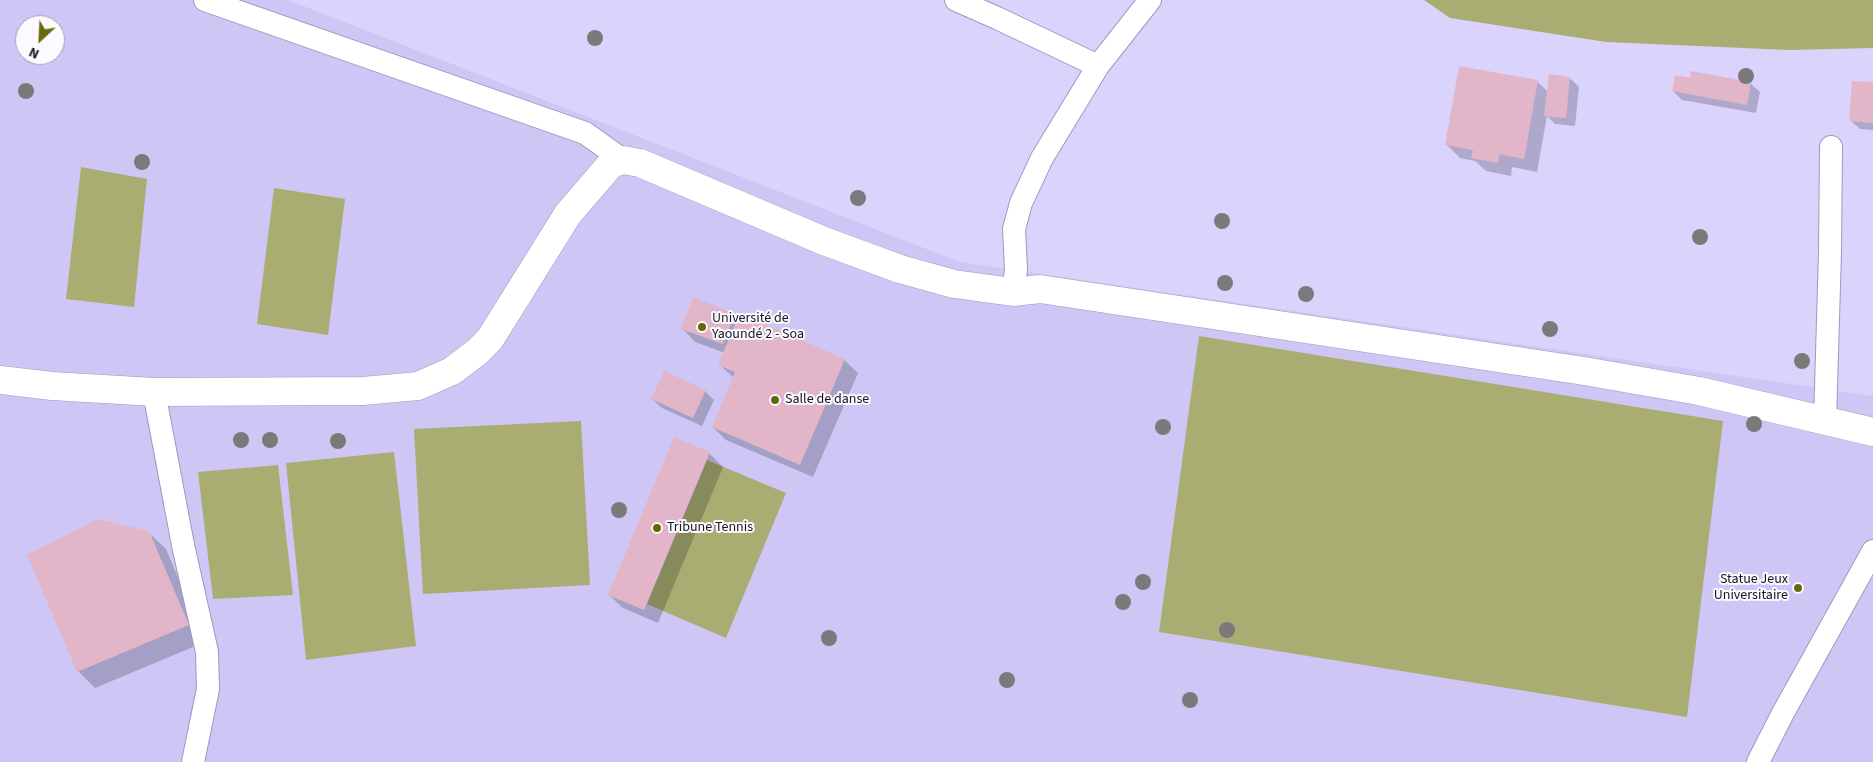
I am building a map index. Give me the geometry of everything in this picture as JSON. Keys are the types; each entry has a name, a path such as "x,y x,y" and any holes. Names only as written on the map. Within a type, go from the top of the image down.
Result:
{"street":[{"path":"205,0 585,133 624,160"},
{"path":"956,0 1098,66"},
{"path":"1013,292 1016,270 1014,229 1021,203 1042,158 1098,66 1150,0"},
{"path":"1825,421 1830,252 1830,147"},
{"path":"0,380 52,386 154,392 363,391 418,386 452,372 478,352 490,339 568,214 611,164 624,160 640,162 824,241 900,270 954,284 1013,292 1040,289 1584,371 1699,391 1873,432"},
{"path":"154,392 183,545 207,652 208,689 194,762"},
{"path":"1758,762 1783,713 1873,552"}],"shaded area":[{"name":"Université de Yaoundé 2 - Soa","path":"0,0 288,0 960,262 1873,396 1873,762 0,762"}],"green space":[{"path":"1424,0 1873,0 1873,48 1789,50 1606,42 1450,18"},
{"path":"81,167 147,179 134,307 66,299"},
{"path":"274,188 345,199 328,335 257,324"},
{"path":"1199,336 1723,421 1687,717 1159,632"},
{"path":"581,421 590,585 423,594 414,429"},
{"path":"394,452 416,646 306,660 286,463"},
{"path":"707,460 786,493 726,638 647,604"},
{"path":"278,465 293,595 213,599 198,472"}],"building":[{"path":"1459,66 1538,80 1524,159 1499,154 1498,163 1471,158 1473,150 1445,145"},
{"path":"1691,71 1751,82 1747,105 1672,91 1675,75 1690,78"},
{"path":"1549,74 1570,77 1566,118 1544,116"},
{"path":"1852,81 1873,82 1873,123 1849,121"},
{"path":"693,297 735,314 723,344 681,329"},
{"name":"Salle de danse","path":"740,313 845,359 800,465 712,427 735,372 718,365"},
{"path":"664,371 706,390 693,418 651,399"},
{"name":"Tribune Tennis","path":"674,437 710,452 644,610 608,595"},
{"path":"98,519 149,531 189,625 77,672 27,555"}],"place":[{"name":"Université de Yaoundé 2 - Soa","path":"702,327"},
{"name":"Salle de danse","path":"775,400"},
{"name":"Tribune Tennis","path":"657,528"},
{"name":"Statue Jeux Universitaire","path":"1798,588"}]}
